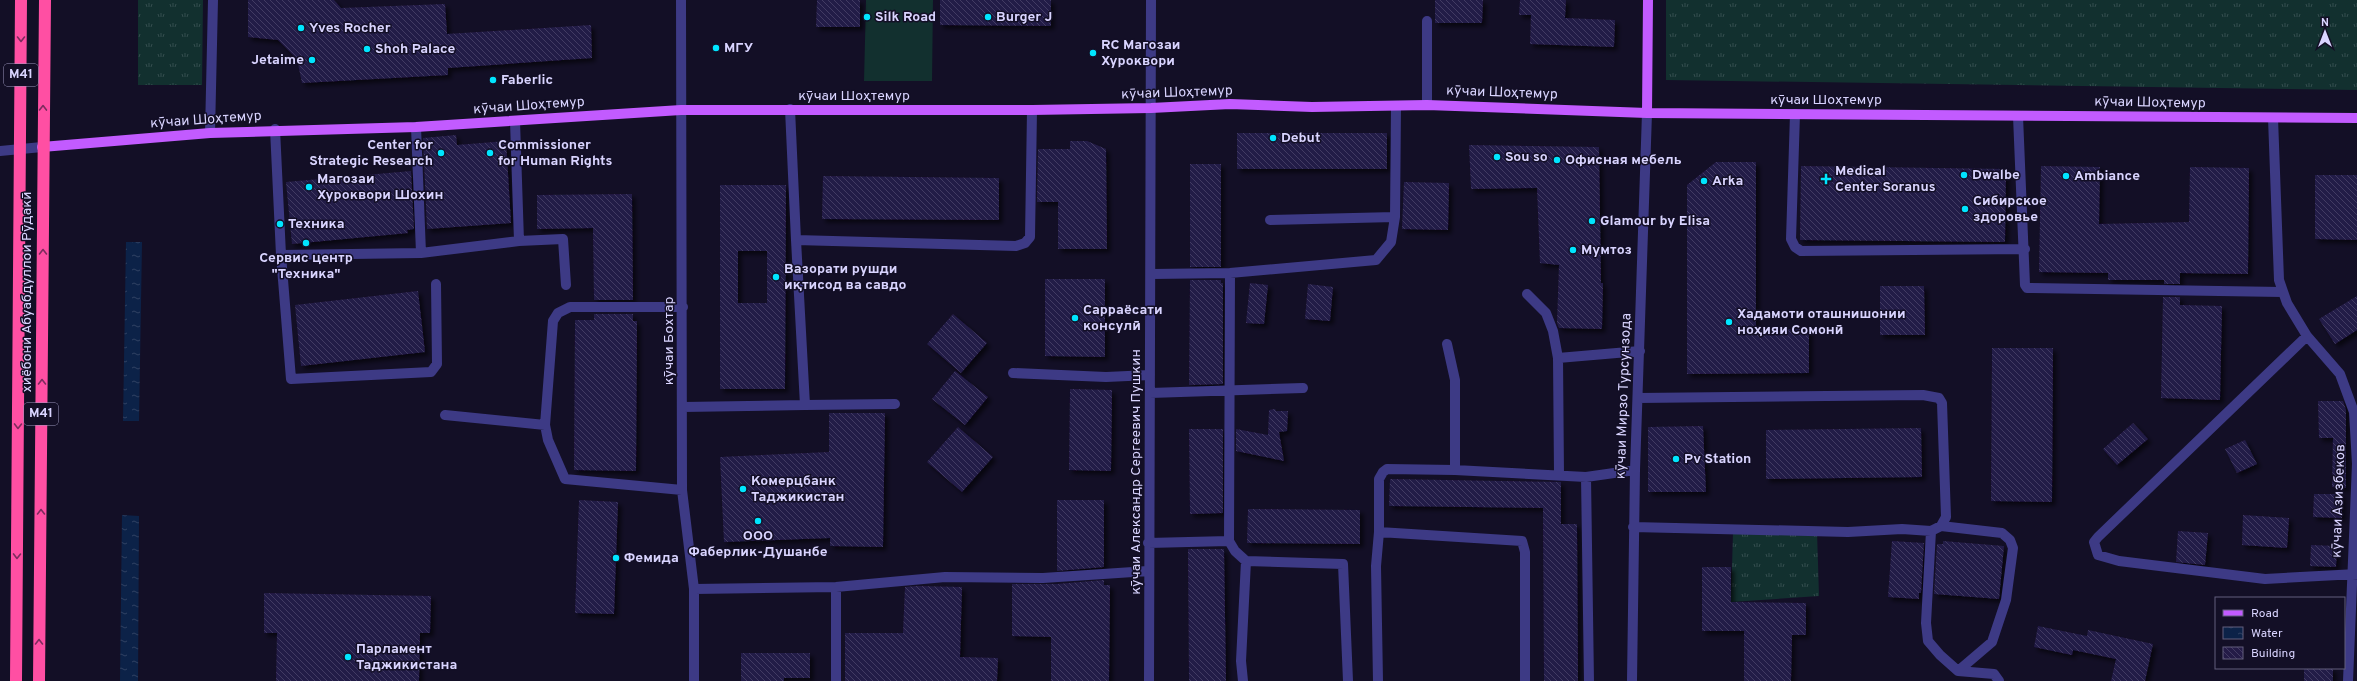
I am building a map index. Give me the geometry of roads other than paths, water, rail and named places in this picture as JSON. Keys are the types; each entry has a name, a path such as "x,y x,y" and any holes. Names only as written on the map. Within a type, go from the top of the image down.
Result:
{"highway":[{"name":"хиёбони Абуабдуллои Рӯдакӣ","path":"16,681 21,0"},
{"name":"хиёбони Абуабдуллои Рӯдакӣ","path":"39,681 42,147 45,0"}],"main road":[{"path":"1647,113 1648,0"},
{"name":"кӯчаи Шоҳтемур","path":"42,147 275,129 416,127 681,110 1032,110 1151,108 1230,104 1427,105 1647,113 2357,118"}],"street":[{"path":"210,133 213,0"},
{"name":"кӯчаи Бохтар","path":"681,0 682,490 694,589 694,681"},
{"name":"кӯчаи Александр Сергеевич Пушкин","path":"1149,681 1148,543 1152,274 1151,0"},
{"path":"1427,21 1427,105"},
{"path":"1152,274 1230,274 1376,260 1391,242 1395,217 1396,106"},
{"path":"790,109 805,405"},
{"path":"796,240 933,245 1016,246 1025,243 1030,237 1032,110"},
{"name":"кӯчаи Мирзо Турсунзода","path":"1632,681 1635,470 1647,113"},
{"path":"1795,114 1791,239 1794,247 1801,251 2025,249"},
{"path":"2018,116 2025,249 2025,285 2031,289 2282,292 2279,280 2273,118"},
{"path":"515,121 520,241"},
{"path":"416,127 421,253"},
{"path":"275,129 281,255 291,379 431,372 436,364 436,284"},
{"name":"кӯчаи Шоҳтемур","path":"0,151 42,147"},
{"path":"1270,220 1395,217"},
{"path":"281,255 421,253 520,241 563,239 566,285"},
{"path":"1230,274 1229,541 1235,551 1246,561 1344,564 1348,681"},
{"name":"кӯчаи Азизбеков","path":"2282,292 2307,336 2340,374 2354,412 2357,464 2354,574 2348,681"},
{"path":"1527,294 1546,313 1553,331 1558,358 1559,474"},
{"path":"682,308 570,307 558,313 553,322 545,426 548,440 565,480 682,490"},
{"path":"2307,336 2098,537 2094,542 2095,550 2098,555 2119,562 2265,579 2354,574"},
{"path":"1447,344 1455,380 1455,470"},
{"path":"1558,358 1640,351"},
{"path":"1013,373 1106,378 1150,376"},
{"path":"1150,393 1230,392 1303,388"},
{"path":"1638,398 1923,395 1939,398 1942,404 1946,493 1946,517 1941,526"},
{"path":"683,408 895,404"},
{"path":"446,416 545,426"},
{"path":"1378,681 1376,566 1379,532 1379,479 1383,472 1387,469 1455,470 1559,474 1586,477 1635,470"},
{"path":"1586,477 1589,681"},
{"path":"1634,527 1848,532 1931,531 1941,526 2002,533 2010,540 2012,548 2006,600 1992,642 1958,672"},
{"path":"1931,531 1926,623 1928,641 1940,656 1958,672 1994,674 2000,681"},
{"path":"1379,532 1522,542 1525,552 1525,681"},
{"path":"1148,543 1229,541"},
{"path":"1243,681 1241,661 1246,561"},
{"path":"694,589 836,588 945,577 1043,578 1148,571"},
{"path":"836,588 836,681"}],"water":[{"path":"126,242 142,242 139,421 123,421"},
{"path":"122,515 139,516 138,681 120,681"}],"place":[{"name":"Silk Road","path":"867,17"},
{"name":"Burger J","path":"988,17"},
{"name":"Yves Rocher","path":"301,28"},
{"name":"МГУ","path":"716,48"},
{"name":"Shoh Palace","path":"367,49"},
{"name":"RC Магозаи Хуроквори","path":"1093,53"},
{"name":"Jetaime","path":"312,60"},
{"name":"Faberlic","path":"493,80"},
{"name":"Debut","path":"1273,138"},
{"name":"Center for Strategic Research","path":"441,153"},
{"name":"Commissioner for Human Rights","path":"490,153"},
{"name":"Sou so","path":"1497,157"},
{"name":"Офисная мебель","path":"1557,160"},
{"name":"Dwalbe","path":"1964,175"},
{"name":"Ambiance","path":"2066,176"},
{"name":"Medical Center Soranus","path":"1826,179"},
{"name":"Arka","path":"1704,181"},
{"name":"Магозаи Хуроквори Шохин","path":"309,187"},
{"name":"Сибирское здоровье","path":"1965,209"},
{"name":"Glamour by Elisa","path":"1592,221"},
{"name":"Техника","path":"280,224"},
{"name":"Сервис центр \"Техника\"","path":"306,243"},
{"name":"Мумтоз","path":"1573,250"},
{"name":"Вазорати рушди иқтисод ва савдо","path":"776,277"},
{"name":"Сарраёсати консулӣ","path":"1075,318"},
{"name":"Хадамоти оташнишонии ноҳияи Сомонӣ","path":"1729,322"},
{"name":"Pv Station","path":"1676,459"},
{"name":"Комерцбанк Таджикистан","path":"743,489"},
{"name":"ООО Фаберлик-Душанбе","path":"758,521"},
{"name":"Фемида","path":"616,558"},
{"name":"Парламент Таджикистана","path":"348,657"}]}
